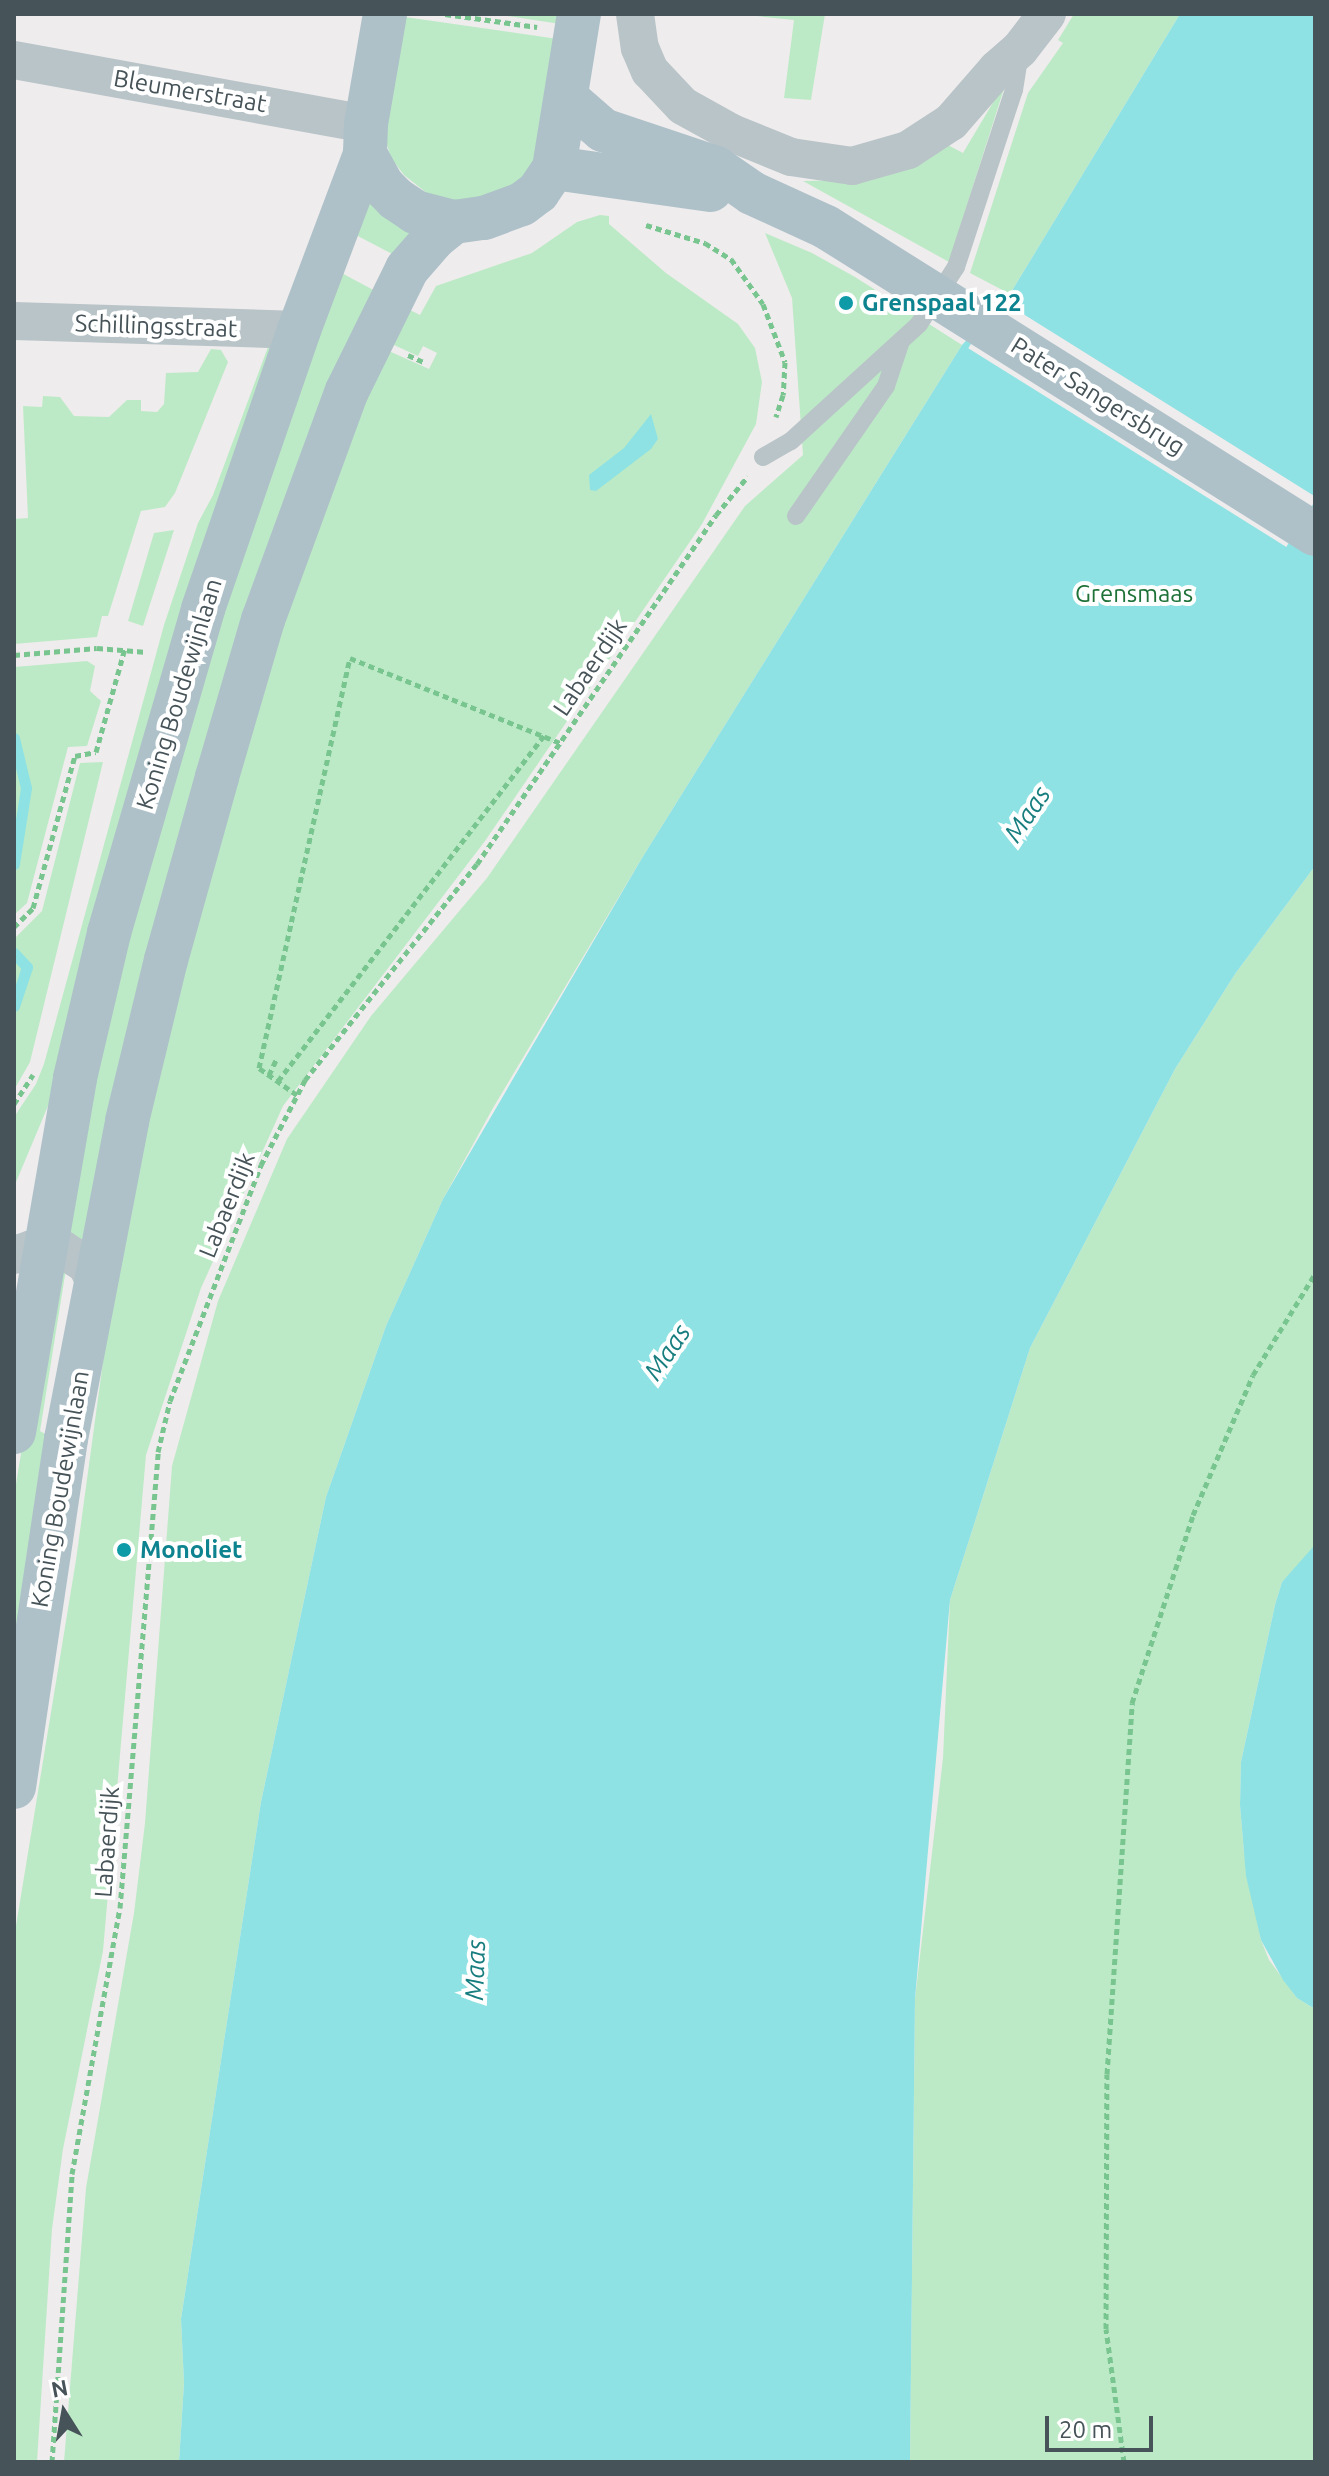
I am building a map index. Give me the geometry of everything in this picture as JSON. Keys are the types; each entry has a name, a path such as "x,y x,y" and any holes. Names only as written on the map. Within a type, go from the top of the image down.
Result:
{"main road":[{"name":"Koning Boudewijnlaan","path":"14,1432 24,1253 52,1206 75,1078 109,933 203,609 299,330 356,132 385,14"},
{"path":"356,132 383,186 415,212 454,222 484,218 522,204 538,192 554,168 577,23"},
{"name":"Pater Sangersbrug","path":"566,98 603,130 716,168 752,193 826,227 1315,534"},
{"name":"Pater Sangersbrug","path":"554,168 752,193"},
{"name":"Koning Boudewijnlaan","path":"14,1787 66,1439 127,1121 166,960 263,620 318,463 371,338 420,251 454,222"}],"street":[{"path":"635,14 640,48 650,71 683,106 732,133 791,157 833,166 871,163 908,150 930,138 960,114 997,69 1020,49 1047,14"},
{"name":"Bleumerstraat","path":"14,60 356,132"},
{"name":"Schillingsstraat","path":"14,321 299,330"},
{"path":"24,1253 76,1255 87,1265 97,1288"}],"lane":[{"path":"763,457 791,441 919,324 956,267 1014,90 1020,49"},
{"path":"796,516 886,386 902,340"}],"path":[{"path":"445,14 577,23"},
{"name":"Labaerdijk","path":"52,2462 72,2174 120,1908 158,1452 170,1401 255,1180 305,1080 477,864 716,515 763,457 783,395 785,362 763,304 731,259 705,243 634,221"},
{"path":"14,655 125,648 147,652"},
{"path":"14,927 33,908 75,756 96,752 125,648"},
{"path":"297,1095 259,1068 350,658 560,743"},
{"path":"278,1081 544,735"},
{"path":"269,1075 276,1060"},
{"path":"1124,2462 1106,2329 1107,2074 1132,1703 1193,1515 1253,1375 1315,1274"}],"green space":[{"path":"494,14 562,14 560,24"},
{"path":"737,14 825,14 811,100 784,98 794,20"},
{"path":"1074,14 1180,14 1010,294 970,273 1028,93 1063,43 1058,40"},
{"path":"398,16 558,39 539,152 522,179 504,193 459,201 428,194 404,175 391,158 384,135"},
{"path":"1007,79 949,262 803,181 853,180 946,144 963,153"},
{"path":"364,190 415,231 398,257 352,233"},
{"path":"600,215 609,216 609,224 666,273 738,324 755,348 762,382 756,424 702,524 485,841 283,1106 201,1288 146,1455 103,1951 63,2149 52,2229 37,2462 14,2462 14,1938 76,1560 117,1259 143,1128 238,758 380,347 429,369 437,353 423,346 418,356 383,340 400,305 420,315 436,286 532,253 577,222"},
{"path":"765,233 812,253 855,277 962,345 642,858 493,1108 443,1199 386,1326 326,1497 261,1802 181,2319 184,2383 179,2462 64,2462 86,2188 134,1913 145,1823 172,1466 218,1301 287,1139 371,1016 487,878 745,506 803,455 792,298"},
{"path":"336,270 379,293 87,1245 58,1234 153,831"},
{"path":"282,345 53,1094 14,1187 14,1117 36,1084 44,1064 164,625 198,523 213,495 268,347"},
{"path":"211,349 221,350 228,362 175,493 165,507 141,511 108,616 102,616 97,637 14,644 14,519 28,518 23,406 42,407 43,396 60,397 74,416 109,417 127,400 141,400 141,411 157,412 164,404 166,373 198,372"},
{"path":"174,530 143,626 128,621 154,533"},
{"path":"87,661 95,666 90,691 101,701 87,746 68,747 27,903 14,915 14,667"},
{"path":"103,762 30,1062 14,1090 14,939 42,911 80,763"},
{"path":"1315,866 1315,1547 1282,1582 1275,1605 1241,1762 1240,1805 1244,1852 1261,1940 1269,1960 1297,1998 1315,2009 1315,2462 910,2462 915,1999 943,1758 950,1600 1030,1348 1175,1069 1235,974"},
{"path":"52,1266 66,1269 40,1431 57,1441 14,1700 14,1496"}],"water":[{"name":"Maas","path":"1180,14 1315,14 1315,866 1235,974 1175,1069 1030,1348 950,1600 915,1999 910,2462 179,2462 184,2383 181,2319 261,1802 326,1497 386,1326 443,1199 642,858 962,345 1010,294"},
{"path":"651,414 658,439 651,449 596,491 590,490 589,475 624,448"},
{"path":"1313,1547 1315,2009 1297,1998 1283,1980 1261,1940 1246,1876 1240,1805 1241,1762 1275,1605 1282,1582"}],"pier":[{"path":"999,299 1315,496 1286,547 968,348"}],"waterway":[{"path":"14,738 26,788 14,864"},
{"path":"14,953 27,967 14,1006"}],"place":[{"name":"Grenspaal 122","path":"846,303"},
{"name":"Monoliet","path":"124,1550"}],"park label":[{"name":"Grensmaas","path":"1134,594"}]}
